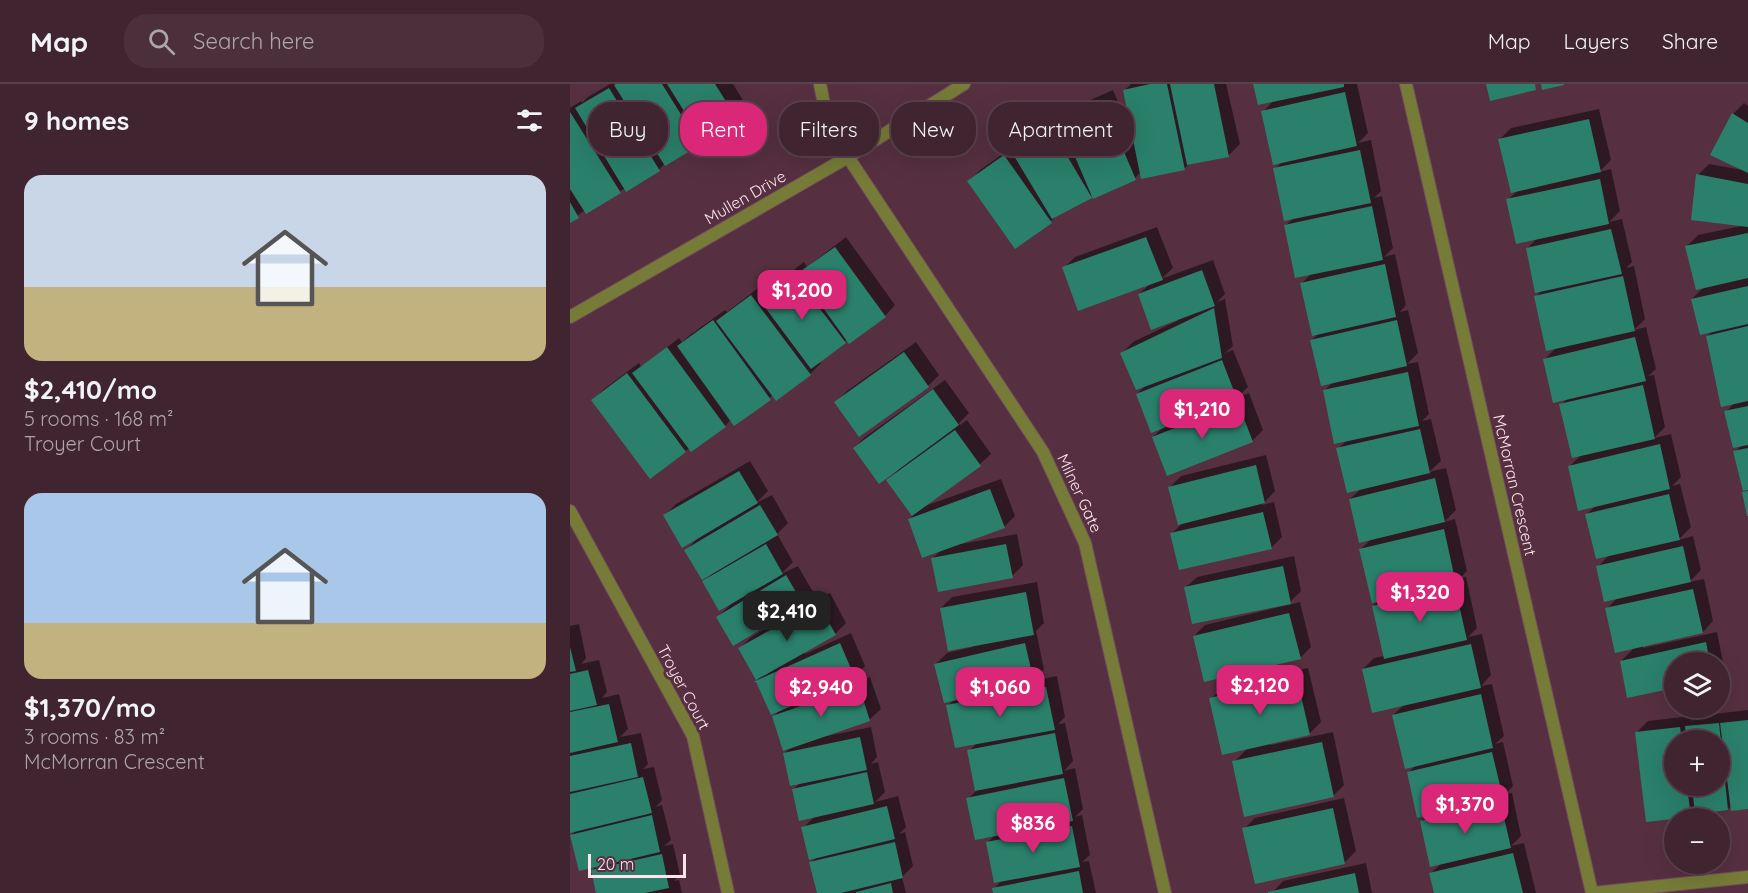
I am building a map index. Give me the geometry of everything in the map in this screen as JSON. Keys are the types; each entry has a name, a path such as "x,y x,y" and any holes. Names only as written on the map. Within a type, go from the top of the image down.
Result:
{"street":[{"name":"Milner Gate","path":"820,84 825,109 848,158 1043,452 1085,543 1165,893"},
{"name":"Mullen Drive","path":"570,316 848,158 964,84"},
{"name":"McMorran Crescent","path":"1406,84 1592,893 1748,877"},
{"name":"Troyer Court","path":"570,511 693,736 728,893"}],"building":[{"path":"662,84 680,113 682,156 665,166 659,156 668,156 668,102 625,102 614,85"},
{"path":"667,84 715,84 726,102 680,102 680,105"},
{"path":"1150,84 1167,84 1185,170 1141,179 1134,144 1134,102 1125,102 1123,90"},
{"path":"1170,84 1214,84 1229,157 1187,165"},
{"path":"1253,84 1344,84 1344,87 1258,105"},
{"path":"1486,84 1535,84 1536,90 1490,101"},
{"path":"1541,84 1564,84 1564,85 1542,90"},
{"path":"609,88 618,102 588,102 588,129 575,108"},
{"path":"1345,92 1357,146 1273,165 1261,111"},
{"path":"570,112 588,141 588,156 598,156 621,193 586,214 570,189"},
{"path":"1732,113 1748,123 1748,173 1710,155"},
{"path":"1589,119 1601,172 1511,193 1498,139"},
{"path":"1360,150 1371,203 1284,221 1273,168"},
{"path":"604,156 651,156 660,171 626,192"},
{"path":"1005,156 1052,223 1015,249 967,181"},
{"path":"1014,156 1067,156 1092,198 1052,219"},
{"path":"1075,156 1126,156 1136,180 1093,199"},
{"path":"1696,174 1748,184 1748,227 1691,220"},
{"path":"1600,179 1609,224 1516,244 1506,199"},
{"path":"570,202 579,218 570,223"},
{"path":"1372,206 1383,260 1295,278 1284,225"},
{"path":"1611,229 1622,274 1535,293 1526,248"},
{"path":"1748,233 1748,278 1696,290 1685,246"},
{"path":"1146,237 1163,280 1078,311 1062,267"},
{"path":"835,247 886,317 849,344 798,273"},
{"path":"1385,264 1396,317 1312,336 1300,283"},
{"path":"1202,270 1215,306 1151,330 1138,294"},
{"path":"792,272 846,343 811,369 758,298"},
{"path":"1623,276 1635,331 1546,351 1534,296"},
{"path":"1748,286 1748,324 1700,335 1691,299"},
{"path":"751,295 811,375 776,401 716,321"},
{"path":"1214,308 1222,358 1136,390 1120,353"},
{"path":"713,320 771,400 734,426 677,346"},
{"path":"1397,320 1407,366 1321,386 1310,340"},
{"path":"1748,326 1748,401 1721,407 1706,336"},
{"path":"1635,337 1646,381 1553,403 1543,359"},
{"path":"667,347 726,427 691,452 632,373"},
{"path":"904,352 929,387 859,437 834,402"},
{"path":"1222,360 1237,399 1151,433 1136,394"},
{"path":"1408,372 1419,426 1334,444 1323,390"},
{"path":"627,373 686,452 650,479 591,400"},
{"path":"1643,385 1655,439 1572,458 1559,404"},
{"path":"933,389 959,425 879,484 853,448"},
{"path":"1238,403 1253,442 1167,476 1152,437"},
{"path":"1748,406 1748,445 1733,448 1724,411"},
{"path":"1420,429 1430,473 1347,493 1336,448"},
{"path":"955,430 981,466 912,516 886,480"},
{"path":"1660,444 1670,489 1578,511 1568,466"},
{"path":"1748,448 1748,490 1743,491 1733,451"},
{"path":"1256,465 1265,503 1178,525 1168,487"},
{"path":"739,471 758,503 682,548 663,515"},
{"path":"1435,478 1445,522 1359,543 1349,499"},
{"path":"990,489 1005,528 922,558 908,519"},
{"path":"1748,491 1748,516 1747,516 1742,492"},
{"path":"1669,494 1680,540 1596,559 1585,514"},
{"path":"760,505 778,535 702,580 684,550"},
{"path":"1263,512 1272,549 1179,570 1170,533"},
{"path":"1444,529 1456,584 1372,603 1359,549"},
{"path":"766,544 783,574 719,611 702,581"},
{"path":"1006,544 1013,578 938,592 931,558"},
{"path":"1683,546 1691,582 1604,602 1596,566"},
{"path":"1283,566 1291,604 1192,624 1184,587"},
{"path":"786,575 803,604 733,646 716,617"},
{"path":"1455,587 1467,640 1384,659 1372,606"},
{"path":"1693,589 1703,633 1615,653 1605,608"},
{"path":"1026,592 1034,635 948,651 940,608"},
{"path":"818,603 836,635 756,680 738,648"},
{"path":"1289,613 1301,659 1204,682 1193,636"},
{"path":"1706,642 1708,652 1664,652 1664,690 1627,698 1620,661"},
{"path":"840,643 855,678 771,715 756,682 753,682"},
{"path":"1025,643 1034,682 944,703 934,664"},
{"path":"1471,644 1481,688 1372,713 1362,669"},
{"path":"570,647 576,671 570,672"},
{"path":"588,670 597,705 570,711 570,674"},
{"path":"1297,678 1310,735 1222,755 1209,698"},
{"path":"859,686 870,721 783,751 772,716"},
{"path":"1046,687 1055,730 955,748 946,705"},
{"path":"1481,694 1493,748 1405,769 1392,715"},
{"path":"609,704 618,742 570,753 570,712"},
{"path":"1748,720 1748,809 1731,811 1730,730 1721,730 1720,723"},
{"path":"1719,723 1720,730 1686,730 1685,726"},
{"path":"1680,727 1680,730 1664,730 1664,796 1688,796 1690,808 1664,808 1664,820 1646,822 1635,732"},
{"path":"1055,733 1063,774 975,791 967,750"},
{"path":"860,737 867,770 790,786 783,753"},
{"path":"1322,742 1334,797 1244,817 1232,761"},
{"path":"631,743 638,777 570,792 570,756"},
{"path":"1492,752 1503,798 1417,818 1407,772"},
{"path":"867,772 874,804 799,821 792,789"},
{"path":"643,777 652,813 570,833 570,794"},
{"path":"1064,778 1073,821 975,840 966,798"},
{"path":"1693,796 1727,796 1728,808 1694,808"},
{"path":"1501,804 1511,848 1430,867 1420,821"},
{"path":"887,806 895,839 809,860 801,827"},
{"path":"1333,808 1345,864 1255,884 1242,828"},
{"path":"652,815 660,852 579,871 570,835"},
{"path":"1072,826 1080,867 994,883 986,842"},
{"path":"895,842 903,878 841,893 817,893 809,862"},
{"path":"1513,853 1523,893 1434,893 1429,873"},
{"path":"662,854 669,888 645,893 596,893 591,870"},
{"path":"1079,871 1083,893 993,893 992,888"},
{"path":"1355,873 1359,893 1268,893 1268,892"},
{"path":"891,883 893,893 856,893 856,892"}]}
